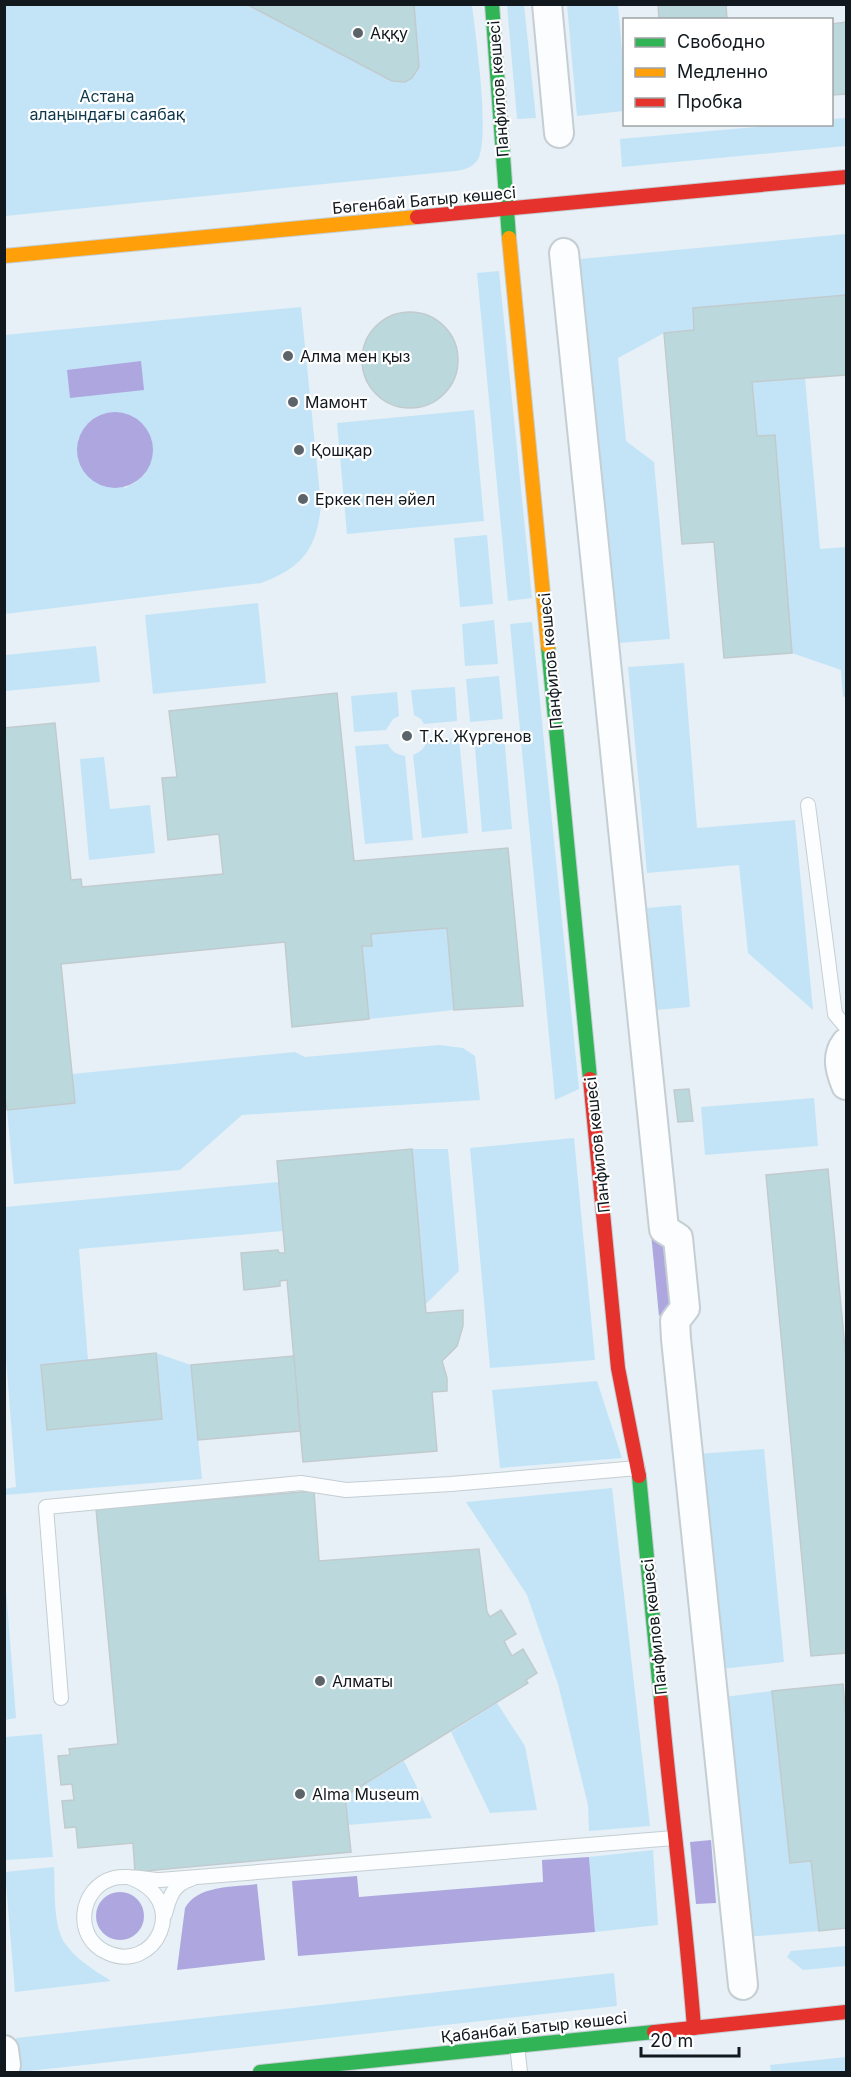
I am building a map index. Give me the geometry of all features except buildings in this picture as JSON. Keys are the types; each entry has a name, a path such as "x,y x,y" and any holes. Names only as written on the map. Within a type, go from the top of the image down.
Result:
{"street":[{"name":"Панфилов көшесі","path":"492,4 506,209 618,1368 638,1468 674,1838 689,1956 694,2028"},
{"path":"547,4 559,133"},
{"name":"Бөгенбай Батыр көшесі","path":"4,256 846,177"},
{"path":"564,253 664,1229 678,1238 685,1308 675,1321 676,1339 743,1985"},
{"path":"846,1043 842,1049 839,1068 846,1084"},
{"name":"Қабанбай Батыр көшесі","path":"260,2073 517,2044 846,2012"}],"lane":[{"path":"808,805 835,1014 846,1027"},
{"path":"61,1698 46,1507 301,1484 346,1490 451,1484 638,1468"},
{"path":"205,1876 187,1880 174,1890 170,1896 160,1934 153,1945 143,1952 119,1957 105,1952 94,1944 87,1933 85,1906 91,1893 101,1884 114,1878 160,1880 205,1876 674,1838"},
{"path":"128,1877 141,1881 155,1893 163,1910 163,1923"},
{"path":"517,2044 520,2073"}],"green space":[{"name":"Астана алаңындағы саябақ","path":"4,5 472,5 483,112 481,151 473,165 458,171 5,216"},
{"path":"507,5 524,5 536,118 517,119"},
{"path":"567,5 618,5 623,61 623,111 577,116"},
{"path":"846,118 846,146 622,167 620,139 767,126 833,126 833,119"},
{"path":"846,234 846,295 693,308 694,330 664,333 618,358 626,441 654,462 670,639 619,643 596,443 580,259"},
{"path":"499,271 532,598 508,601 477,273"},
{"path":"301,307 321,505 316,534 305,555 287,571 261,583 5,614 4,335","holes":["93,419 145,474 125,488 78,440 84,428"]},
{"path":"805,378 820,549 846,547 846,696 843,697 841,670 792,653 775,435 757,436 752,382"},
{"path":"474,410 484,521 347,534 337,423"},
{"path":"487,535 493,604 460,607 454,538"},
{"path":"258,603 266,683 153,694 145,615"},
{"path":"494,620 498,664 465,666 462,624"},
{"path":"532,622 579,1089 555,1100 510,624"},
{"path":"96,646 100,682 5,691 5,655"},
{"path":"684,663 697,828 795,820 813,1010 748,953 739,865 647,873 628,667"},
{"path":"499,676 503,719 470,722 466,679"},
{"path":"455,687 457,721 424,724 414,715 411,690"},
{"path":"397,692 399,716 393,719 386,730 354,732 351,696"},
{"path":"504,734 512,829 482,832 474,736"},
{"path":"459,738 468,833 422,838 413,755 422,749 427,740"},
{"path":"388,744 395,752 405,756 413,840 365,844 355,746"},
{"path":"104,757 110,809 150,805 155,853 89,860 80,759"},
{"path":"681,905 690,1007 656,1010 647,908"},
{"path":"447,928 454,1010 369,1019 362,946 372,945 371,934"},
{"path":"439,1045 463,1048 475,1056 480,1100 242,1115 180,1170 14,1184 7,1110 75,1103 72,1074 295,1052 305,1057"},
{"path":"814,1098 818,1146 705,1155 701,1107"},
{"path":"574,1138 595,1360 490,1368 470,1148"},
{"path":"412,1149 448,1149 459,1271 425,1305"},
{"path":"279,1182 283,1231 79,1249 88,1360 41,1365 48,1430 162,1419 156,1353 191,1365 202,1479 5,1495 4,1489 16,1487 5,1345 5,1207"},
{"path":"597,1381 622,1458 500,1468 492,1390"},
{"path":"764,1449 784,1662 721,1669 698,1454"},
{"path":"612,1488 650,1826 589,1831 588,1805 558,1684 527,1595 466,1502"},
{"path":"5,1576 16,1718 4,1720"},
{"path":"772,1691 790,1863 811,1861 819,1931 746,1937 724,1697"},
{"path":"497,1703 525,1746 537,1810 490,1813 451,1732"},
{"path":"42,1734 53,1857 5,1860 5,1737"},
{"path":"404,1761 432,1818 348,1825 345,1796"},
{"path":"653,1850 658,1925 595,1932 589,1857"},
{"path":"54,1867 56,1916 64,1942 79,1959 111,1981 15,1992 5,1872"},
{"path":"846,1946 846,1966 803,1970 787,1957 791,1951"},
{"path":"614,1973 617,2006 20,2072 16,2038"},
{"path":"846,2057 846,2072 771,2072 770,2065"}],"shaded area":[{"path":"141,361 144,390 70,398 67,370"},
{"path":"115,412 130,415 142,423 150,435 153,450 150,465 142,477 130,485 115,488 100,485 88,477 80,465 77,450 80,435 88,423 100,415"},
{"path":"651,1233 671,1243 676,1301 659,1316"},
{"path":"711,1840 716,1903 696,1904 690,1842"},
{"path":"589,1857 595,1932 298,1956 292,1881 357,1876 359,1897 543,1882 542,1860"},
{"path":"257,1884 265,1960 177,1970 185,1908 191,1900 217,1888"},
{"path":"115,1892 125,1892 140,1902 144,1916 143,1925 134,1936 125,1940 115,1940 100,1930 96,1921 96,1911 106,1896"}],"traffic: fast":[{"path":"492,4 509,238"},
{"path":"548,646 590,1079"},
{"path":"639,1476 661,1701"},
{"path":"260,2072 654,2032"}],"traffic: slow":[{"path":"4,256 417,217"},
{"path":"509,238 548,646"}],"traffic: jam":[{"path":"417,217 846,177"},
{"path":"590,1079 618,1368 639,1476"},
{"path":"661,1701 694,2028"},
{"path":"654,2032 846,2012"}],"place":[{"name":"Аққу","path":"358,33"},
{"name":"Алма мен қыз","path":"288,356"},
{"name":"Мамонт","path":"293,402"},
{"name":"Қошқар","path":"299,450"},
{"name":"Еркек пен әйел","path":"303,499"},
{"name":"Т.К. Жүргенов","path":"407,736"},
{"name":"Алматы","path":"320,1681"},
{"name":"Alma Museum","path":"300,1794"}]}
